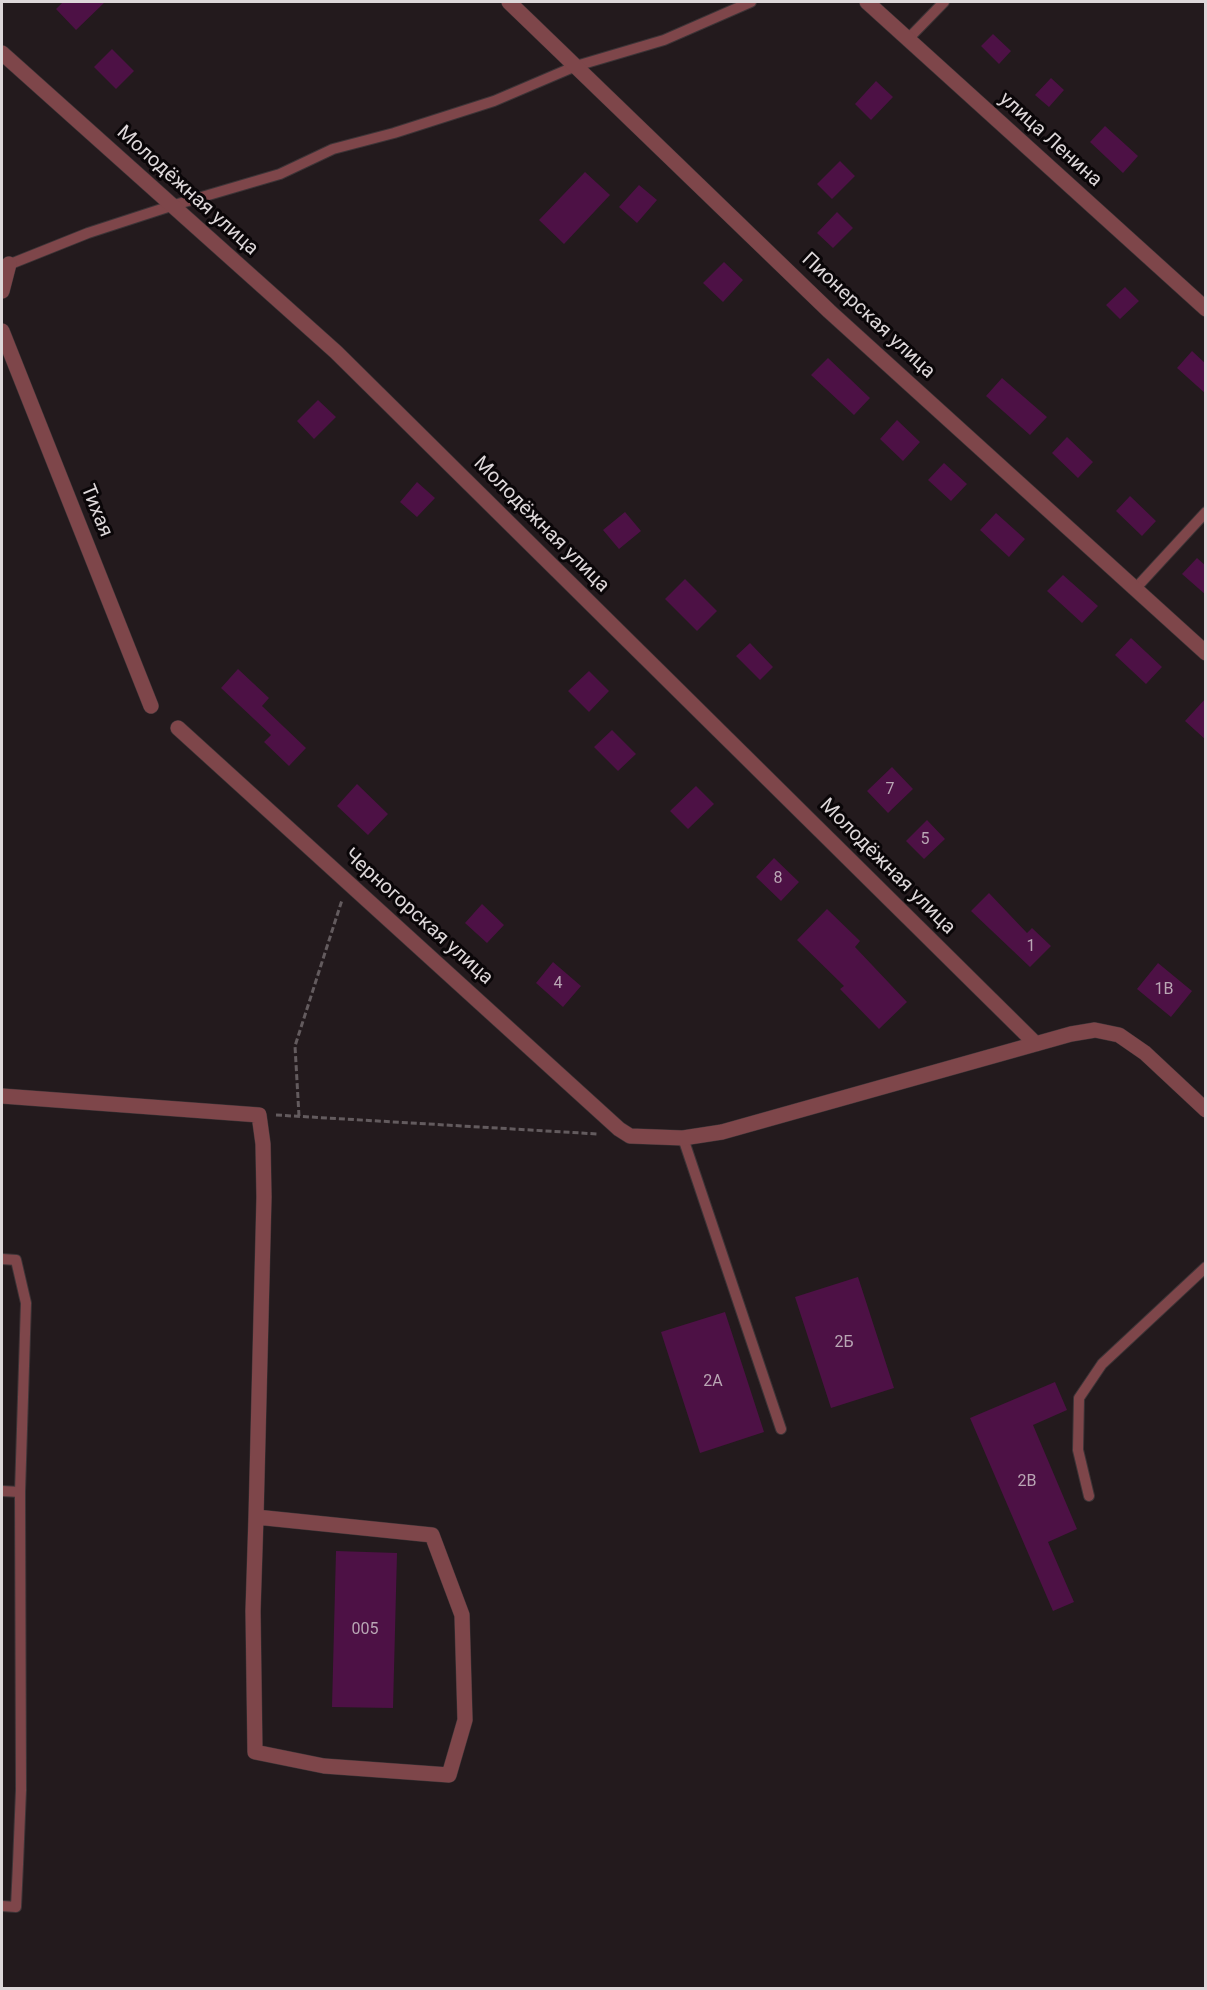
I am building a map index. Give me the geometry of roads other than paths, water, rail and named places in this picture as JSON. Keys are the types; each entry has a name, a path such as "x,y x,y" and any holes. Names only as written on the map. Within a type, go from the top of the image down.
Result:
{"street":[{"name":"Пионерская улица","path":"509,2 829,311 1206,653"},
{"name":"улица Ленина","path":"867,2 1206,309"},
{"name":"Молодёжная улица","path":"2,53 336,352 1036,1044"},
{"path":"2,291 5,266"},
{"name":"Тихая","path":"2,331 151,706"},
{"name":"Черногорская улица","path":"178,728 610,1121 630,1136 683,1138"},
{"path":"683,1138 722,1132 1071,1034 1095,1030 1119,1035 1144,1053 1206,1110"},
{"path":"2,1096 259,1115 263,1144 264,1197 253,1611 255,1752 324,1766 449,1775 465,1720 462,1615 432,1535 256,1517"}],"lane":[{"path":"5,266 88,233 280,174 333,149 394,134 494,100 576,66 664,40 751,2"},
{"path":"907,40 944,2"},
{"path":"1135,589 1206,512"},
{"path":"683,1138 781,1429"},
{"path":"2,1259 16,1260 26,1303 20,1492 21,1790 16,1907 2,1906"},
{"path":"1089,1496 1078,1450 1079,1398 1102,1364 1206,1267"},
{"path":"2,1491 20,1492"}]}
